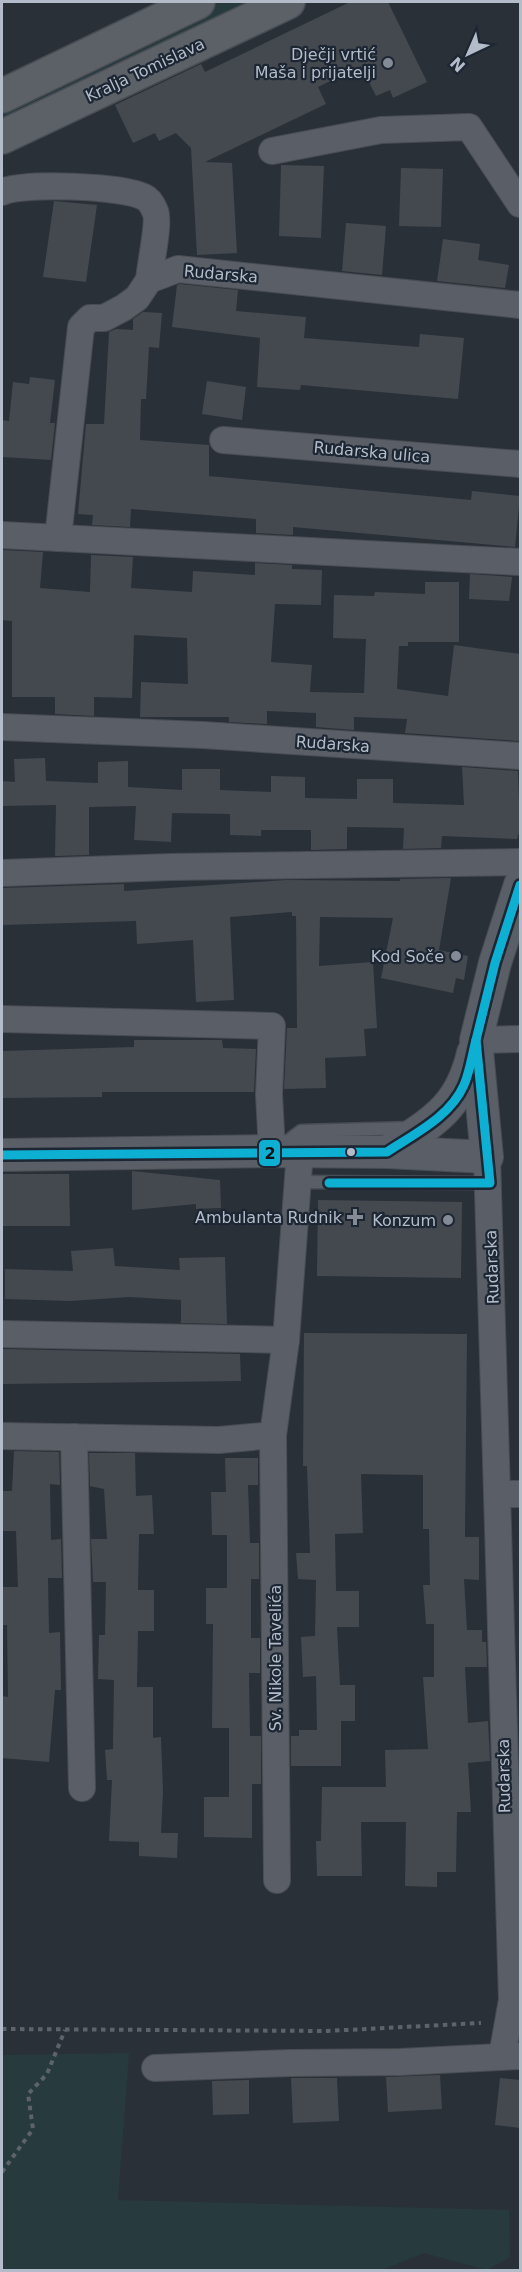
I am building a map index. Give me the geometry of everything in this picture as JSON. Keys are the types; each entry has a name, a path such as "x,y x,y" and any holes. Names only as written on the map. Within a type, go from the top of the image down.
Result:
{"main road":[{"path":"2,96 198,2"},
{"name":"Kralja Tomislava","path":"2,137 288,2"}],"street":[{"path":"272,151 381,130 469,127 520,204"},
{"path":"2,192 8,189 38,187 127,190 147,198 157,213 149,280"},
{"name":"Rudarska","path":"58,538 81,327 90,318 104,318 123,308 137,298 149,280 178,269 520,305"},
{"name":"Rudarska ulica","path":"224,440 520,464"},
{"path":"2,535 520,562"},
{"name":"Rudarska","path":"2,727 203,735 520,756"},
{"path":"2,873 171,867 520,862"},
{"name":"Rudarska","path":"155,2068 400,2062 511,2056 509,2022 512,2000 507,1898 510,1494 488,1170 476,1040 492,973 520,885"},
{"path":"2,1019 272,1026 269,1094 282,1151"},
{"path":"387,1152 432,1122 459,1094 468,1074 476,1040 520,1039"},
{"path":"2,1155 282,1151 387,1152 488,1170"},
{"name":"Sv. Nikole Tavelića","path":"277,1880 273,1436 286,1340 297,1182 282,1151"},
{"path":"2,1334 286,1340"},
{"path":"2,1436 219,1440 273,1436"},
{"path":"74,1437 82,1788"}],"lane":[{"path":"282,1151 301,1131 410,1128 432,1122"},
{"path":"297,1182 488,1170"}],"path":[{"path":"2,2029 327,2031 509,2022"},
{"path":"2,2172 33,2129 28,2094 47,2074 65,2030"}],"green space":[{"path":"220,2 254,2 2,121 2,106"},
{"path":"129,2053 118,2200 509,2210 510,2257 487,2270 424,2253 382,2270 2,2270 2,2055"}],"building":[{"path":"350,2 388,2 427,82 393,98 390,90 376,96 361,66 318,87 326,104 205,162 232,163 237,253 197,255 191,148 176,133 159,141 155,133 133,143 115,105 201,64 205,72"},
{"path":"281,165 324,166 321,238 279,236"},
{"path":"401,168 443,169 441,227 399,226"},
{"path":"54,201 97,205 86,282 43,277"},
{"path":"346,223 386,226 382,275 342,271"},
{"path":"443,239 480,244 478,260 509,265 505,288 437,281"},
{"path":"177,285 238,290 236,311 306,317 304,338 419,347 420,334 464,338 458,399 301,385 300,390 257,387 260,338 172,327"},
{"path":"143,312 162,313 159,348 149,347 146,399 141,399 140,440 209,445 209,476 471,500 472,491 520,496 515,547 293,527 293,535 256,533 256,519 131,509 130,527 92,525 93,515 78,514 86,424 104,424 109,332 116,329 133,330 133,319"},
{"path":"30,377 55,380 50,423 55,423 51,460 2,457 2,420 9,421 13,382 29,384"},
{"path":"207,381 246,387 242,420 202,414"},
{"path":"2,550 43,552 40,588 90,592 91,555 133,557 131,588 192,592 193,571 255,575 255,563 292,565 292,569 322,570 321,605 275,604 271,662 312,665 310,692 364,693 366,639 333,638 334,595 374,596 375,592 425,594 425,582 459,582 459,642 408,642 408,646 399,646 397,689 448,696 454,645 520,654 520,741 405,733 407,719 354,717 354,730 316,727 316,713 267,711 267,724 229,722 229,717 140,717 141,682 188,684 187,638 134,635 132,698 94,697 94,716 55,714 55,697 12,697 12,621 2,620"},
{"path":"470,574 512,577 509,601 469,599"},
{"path":"45,758 46,781 98,783 98,762 128,761 128,787 182,790 182,769 220,769 220,790 271,792 271,776 305,777 305,798 357,799 357,779 393,779 393,803 464,805 462,767 518,771 520,830 517,839 442,836 441,848 403,849 404,828 347,827 347,849 311,850 311,830 261,830 261,836 230,835 230,814 172,813 171,842 134,840 136,806 89,807 89,855 55,856 56,805 2,806 2,781 15,782 14,759"},
{"path":"451,878 439,950 468,956 464,980 456,978 453,993 381,978 393,918 320,917 319,966 373,962 377,1028 364,1029 366,1056 325,1058 326,1088 284,1089 287,1028 297,1028 296,916 292,916 292,912 230,917 234,1000 196,1002 193,940 137,944 136,921 2,925 2,888 124,884 124,891 286,880 400,881 400,879"},
{"path":"134,1040 222,1040 223,1048 256,1049 254,1092 102,1092 102,1097 2,1098 2,1051 134,1047"},
{"path":"132,1171 220,1180 221,1208 196,1209 196,1204 132,1210"},
{"path":"2,1174 69,1174 70,1226 2,1226"},
{"path":"318,1200 462,1202 461,1278 317,1276"},
{"path":"113,1248 115,1266 180,1270 179,1258 225,1257 227,1324 181,1323 181,1300 129,1297 70,1301 5,1299 5,1269 73,1271 71,1251"},
{"path":"304,1333 467,1334 465,1537 479,1537 479,1580 464,1579 467,1630 482,1630 482,1642 486,1642 487,1667 465,1667 468,1723 488,1721 490,1761 468,1763 471,1812 457,1812 456,1872 437,1872 437,1887 405,1886 406,1822 361,1822 362,1876 317,1876 316,1841 321,1841 322,1787 386,1787 385,1750 428,1749 423,1677 434,1677 434,1624 426,1624 423,1585 430,1585 429,1529 423,1529 423,1475 361,1474 363,1533 335,1534 336,1591 359,1591 359,1627 337,1627 340,1685 355,1685 355,1721 341,1721 341,1766 291,1766 291,1736 299,1736 299,1730 317,1730 316,1676 303,1677 301,1637 315,1636 316,1580 298,1579 296,1553 310,1553 307,1466 303,1466"},
{"path":"2,1349 240,1354 241,1381 2,1384"},
{"path":"14,1451 59,1452 60,1485 50,1484 51,1540 61,1539 62,1578 48,1578 49,1633 60,1632 61,1690 55,1690 49,1762 2,1758 2,1696 8,1697 7,1625 2,1625 2,1587 18,1587 16,1531 2,1531 2,1491 12,1491"},
{"path":"89,1453 135,1453 136,1496 152,1495 154,1534 139,1534 138,1590 154,1590 154,1631 138,1631 137,1687 153,1687 153,1738 161,1737 163,1791 161,1833 178,1833 177,1858 139,1856 139,1842 109,1841 112,1780 107,1780 105,1750 113,1749 114,1680 98,1679 99,1635 105,1635 106,1582 93,1582 91,1539 107,1539 104,1489 90,1486"},
{"path":"225,1458 258,1458 258,1485 248,1485 250,1543 259,1543 259,1579 251,1579 251,1638 260,1638 260,1673 249,1673 250,1736 261,1736 261,1784 252,1784 252,1838 204,1837 204,1797 229,1797 229,1728 212,1728 213,1624 206,1624 206,1588 227,1588 227,1535 212,1535 211,1492 226,1492"},
{"path":"440,2075 442,2109 388,2112 386,2077"},
{"path":"291,2078 337,2078 339,2121 293,2123"},
{"path":"500,2078 520,2080 520,2128 495,2125"},
{"path":"249,2080 249,2114 213,2115 212,2081"}],"transit line":[{"name":"2","path":"329,1183 490,1183 476,1040 495,963 520,885"},
{"name":"2","path":"2,1155 387,1152 441,1116 458,1096 464,1085 476,1040"}],"place":[{"name":"Dječji vrtić Maša i prijatelji","path":"388,63"},
{"name":"Kod Soče","path":"456,956"},
{"name":"Ambulanta Rudnik","path":"355,1217"},
{"name":"Konzum","path":"448,1220"}]}
